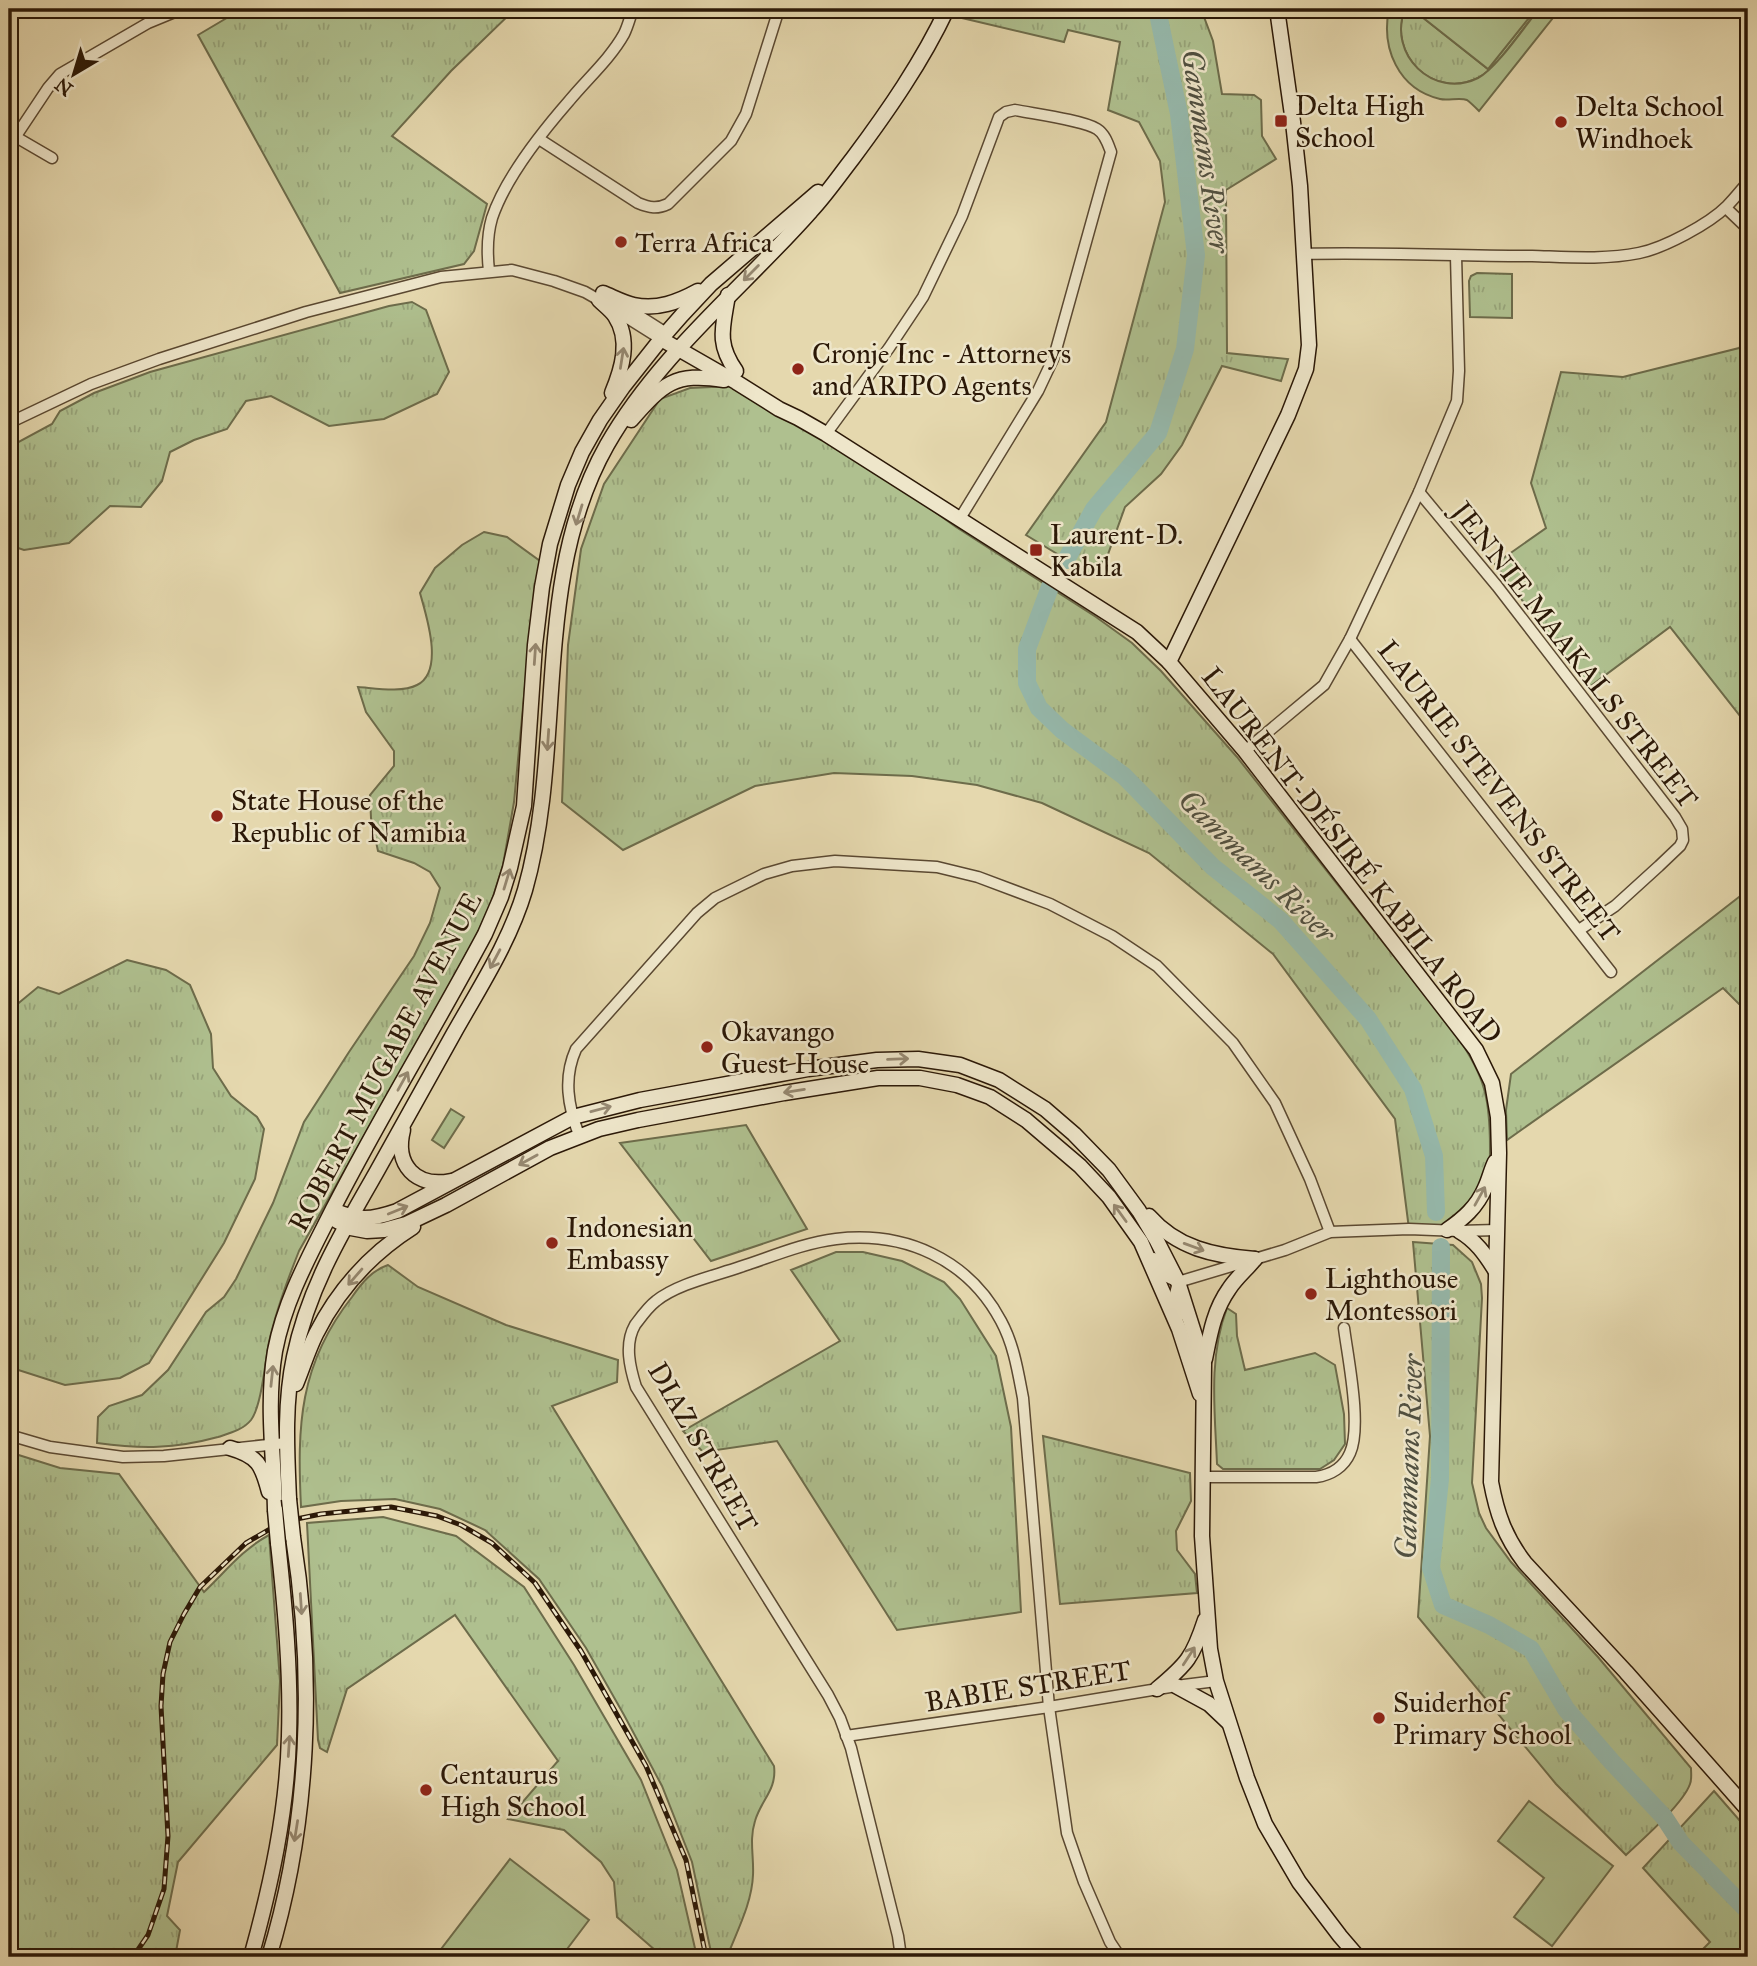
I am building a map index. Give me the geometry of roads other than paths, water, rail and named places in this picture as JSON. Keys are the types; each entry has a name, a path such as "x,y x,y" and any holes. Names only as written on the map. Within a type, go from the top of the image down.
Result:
{"street":[{"path":"52,158 12,135 60,74 148,23 182,9"},
{"path":"489,271 488,236 492,217 506,187 539,139 612,52 625,33 633,9"},
{"path":"539,139 638,203 649,208 668,204 731,141 739,127 746,114 779,9"},
{"name":"ROBERT MUGABE AVENUE","path":"251,1957 278,1847 289,1746 287,1653 275,1508 279,1444 293,1362 305,1316 323,1269 347,1221 506,939 524,893 542,815 554,661 568,551 580,508 604,449 637,399 728,295 813,209 892,103 947,9"},
{"path":"1170,662 1278,436 1306,369 1309,345 1300,186 1277,9"},
{"path":"825,434 923,298 962,216 999,117 1006,111 1015,110 1098,130 1107,140 1111,152 1054,357 1038,391 959,520"},
{"name":"ROBERT MUGABE AVENUE","path":"269,1957 292,1861 300,1807 307,1714 300,1586 289,1499 279,1444 270,1428 271,1384 279,1331 294,1288 356,1164 485,934 501,897 524,806 535,645 542,587 550,544 568,485 582,452 623,387 663,336 711,284 846,167"},
{"path":"1303,254 1609,257 1640,253 1667,244 1726,208 1748,182"},
{"path":"1726,208 1748,229"},
{"path":"1245,751 1324,685 1350,639 1419,492 1457,401 1459,371 1456,256"},
{"name":"LAURENT-DÉSIRÉ KABILA ROAD","path":"9,423 91,384 279,321 441,277 512,270 601,296 663,336 736,376 779,409 825,434 1137,632 1170,662 1245,751 1476,1051 1492,1083 1498,1117 1491,1482 1497,1514 1525,1563 1748,1810"},
{"path":"601,296 635,305 653,306 683,299 711,284"},
{"path":"595,471 657,391 668,384 691,377 736,376 724,351 722,340 728,295"},
{"path":"600,420 618,379 624,357 623,335 615,316 601,296"},
{"name":"JENNIE MAAKALS STREET","path":"1419,492 1497,586 1682,829 1683,840 1672,854 1615,906 1579,930"},
{"name":"LAURIE STEVENS STREET","path":"1350,639 1611,972"},
{"path":"579,1135 572,1117 568,1088 569,1069 576,1049 697,913 715,898 764,874 792,866 835,861 937,867 978,877 1050,904 1112,936 1157,966 1233,1043 1275,1103 1310,1179 1330,1232"},
{"path":"347,1221 384,1216 407,1207 572,1117 640,1100 808,1069 877,1060 918,1059 960,1065 999,1080 1024,1094 1074,1134 1158,1227 1175,1240 1224,1257 1255,1259"},
{"path":"331,1214 367,1231 384,1230 406,1224 446,1205 579,1135 638,1120 878,1078 920,1079 957,1085 990,1097 1027,1120 1080,1166 1109,1197 1150,1251 1165,1276 1178,1282 1255,1259 1330,1232 1497,1230"},
{"path":"405,1122 401,1152 412,1173 423,1180 439,1183 457,1179"},
{"path":"1453,1231 1475,1206 1499,1153"},
{"path":"1109,1170 1145,1221 1178,1282 1204,1364"},
{"path":"288,1402 317,1332 348,1285 390,1242 446,1205"},
{"path":"1453,1231 1480,1247 1495,1270"},
{"name":"DIAZ STREET","path":"901,1957 898,1936 840,1718 636,1387 628,1364 633,1329 656,1301 677,1289 799,1247 835,1239 875,1237 906,1243 938,1256 962,1271 981,1291 1002,1322 1015,1354 1023,1398 1049,1707 1067,1833 1084,1882 1110,1942 1120,1957"},
{"path":"1141,1242 1179,1328 1204,1409"},
{"path":"1255,1259 1229,1288 1220,1305 1213,1321 1204,1364 1202,1536 1210,1649 1216,1681 1229,1723 1265,1824 1298,1882 1358,1957"},
{"path":"1178,1282 1174,1298 1180,1316 1179,1328"},
{"path":"1202,1477 1317,1477 1335,1472 1349,1456 1354,1432 1344,1328"},
{"path":"9,1435 50,1447 123,1457 164,1456 279,1444"},
{"path":"230,1448 248,1454 259,1463 275,1508"},
{"path":"1157,1689 1178,1672 1193,1653 1207,1614"},
{"name":"BABIE STREET","path":"846,1736 1216,1681"},
{"path":"1177,1686 1202,1698 1229,1723"},
{"path":"898,1936 909,1957"}],"waterway":[{"name":"Gammams River","path":"1066,560 1094,509 1158,433 1185,349 1196,255 1179,114 1157,9"},
{"name":"Gammams River","path":"1050,587 1027,649 1027,683 1039,708 1062,730 1124,776 1213,867 1281,921 1368,1019 1413,1089 1434,1156 1436,1212"},
{"name":"Gammams River","path":"1441,1247 1440,1479 1431,1568 1443,1605 1489,1625 1531,1649 1566,1709 1664,1817 1681,1843 1748,1911"}],"railway":[{"path":"133,1957 148,1935 164,1889 168,1836 161,1706 163,1674 170,1642 184,1614 200,1587 246,1543 282,1522 321,1514 391,1507 437,1516 461,1525 492,1543 535,1583 581,1651 646,1766 686,1860 706,1957"}],"place":[{"name":"Delta High School","path":"1281,121"},
{"name":"Delta School Windhoek","path":"1561,122"},
{"name":"Terra Africa","path":"621,242"},
{"name":"Cronje Inc - Attorneys and ARIPO Agents","path":"798,369"},
{"name":"Laurent-D. Kabila","path":"1036,550"},
{"name":"State House of the Republic of Namibia","path":"217,816"},
{"name":"Okavango Guest House","path":"707,1047"},
{"name":"Indonesian Embassy","path":"552,1243"},
{"name":"Lighthouse Montessori","path":"1311,1294"},
{"name":"Suiderhof Primary School","path":"1379,1718"},
{"name":"Centaurus High School","path":"426,1790"}]}
